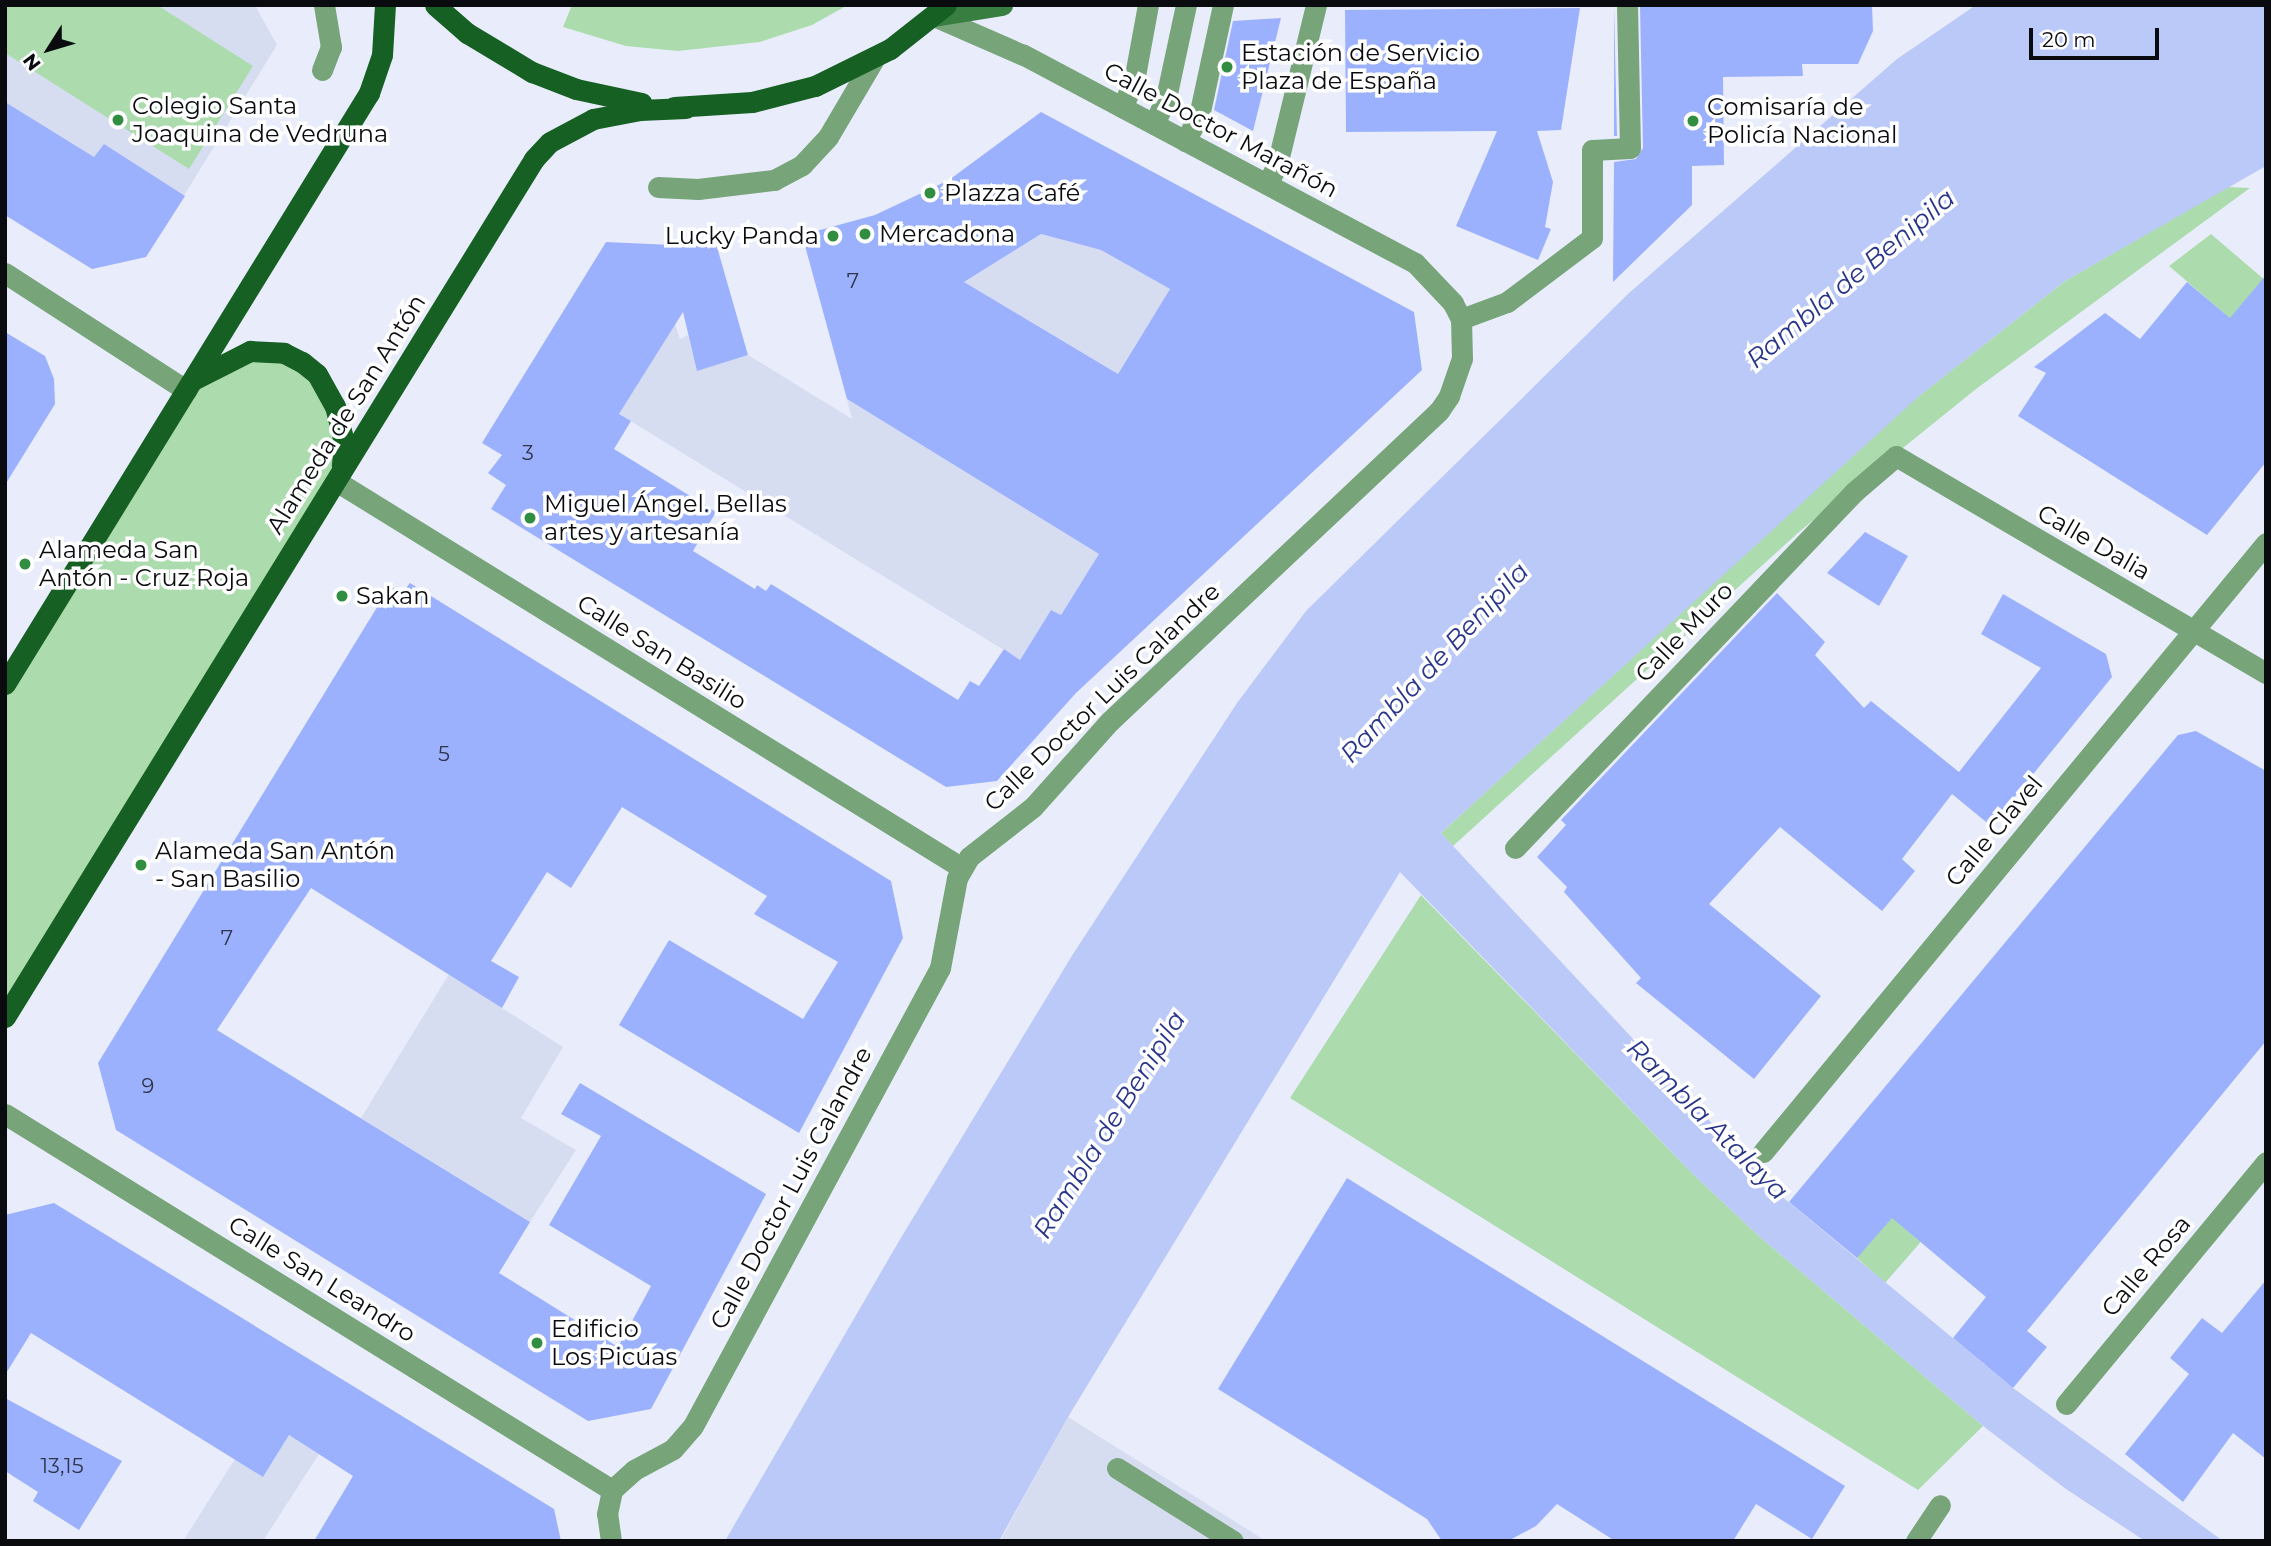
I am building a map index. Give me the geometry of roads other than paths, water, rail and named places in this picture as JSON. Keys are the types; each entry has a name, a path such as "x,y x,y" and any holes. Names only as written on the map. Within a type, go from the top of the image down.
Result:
{"main road":[{"path":"5,684 369,93 382,55 385,5"},
{"path":"435,5 476,39 543,76 599,95 686,108 783,95 874,59 940,11 1002,5"},
{"name":"Alameda de San Antón","path":"5,1017 541,150 578,125 614,113 686,108"},
{"path":"188,386 250,351 284,353 302,362 317,374 335,406 344,442 338,476"}],"street":[{"path":"322,70 331,47 324,5"},
{"path":"1122,107 1134,81 1148,5"},
{"path":"1154,124 1166,98 1186,5"},
{"path":"1185,141 1199,116 1223,5"},
{"path":"1267,184 1277,165 1316,5"},
{"path":"1461,319 1507,302 1592,238 1592,150 1630,148 1627,5"},
{"name":"Calle Doctor Marañón","path":"940,11 1415,263 1442,287 1461,319"},
{"path":"658,187 698,188 774,180 802,165 828,137 874,59"},
{"path":"5,273 188,386"},
{"name":"Calle Doctor Luis Calandre","path":"612,1490 634,1470 673,1449 693,1426 940,968 962,868 982,845 1033,807 1110,721 1439,411 1450,396 1462,359 1461,319"},
{"name":"Calle Dalia","path":"1896,456 2266,673"},
{"name":"Calle Muro","path":"1515,848 1854,492 1896,456"},
{"name":"Calle San Basilio","path":"338,476 962,868"},
{"name":"Calle Clavel","path":"1763,1152 2266,543"},
{"name":"Calle San Leandro","path":"5,1114 612,1490"},
{"name":"Calle Rosa","path":"2066,1404 2266,1162"},
{"path":"1116,1468 1233,1541"},
{"path":"611,1541 607,1514 612,1490"},
{"path":"1916,1541 1940,1505"}],"water":[{"path":"1976,5 2266,5 2266,166 2065,281 1918,397 1441,833 1774,1190 2013,1388 2223,1541 2145,1541 2066,1489 1983,1426 1760,1237 1696,1177 1400,872 1068,1417 999,1541 725,1541 899,1241 1073,954 1237,703 1306,611 1629,293 1897,59"}],"place":[{"name":"Estación de Servicio Plaza de España","path":"1227,67"},
{"name":"Colegio Santa Joaquina de Vedruna","path":"118,120"},
{"name":"Comisaría de Policía Nacional","path":"1693,121"},
{"name":"Plazza Café","path":"930,193"},
{"name":"Mercadona","path":"865,234"},
{"name":"Lucky Panda","path":"833,236"},
{"name":"Miguel Ángel. Bellas artes y artesanía","path":"530,518"},
{"name":"Alameda San Antón - Cruz Roja","path":"25,564"},
{"name":"Sakan","path":"342,596"},
{"name":"Alameda San Antón - San Basilio","path":"141,865"},
{"name":"Edificio Los Picúas","path":"537,1343"}],"water label":[{"name":"Rambla de Benipila","path":"1851,279"},
{"name":"Rambla de Benipila","path":"1435,663"},
{"name":"Rambla Atalaya","path":"1707,1120"},
{"name":"Rambla de Benipila","path":"1110,1125"}]}
